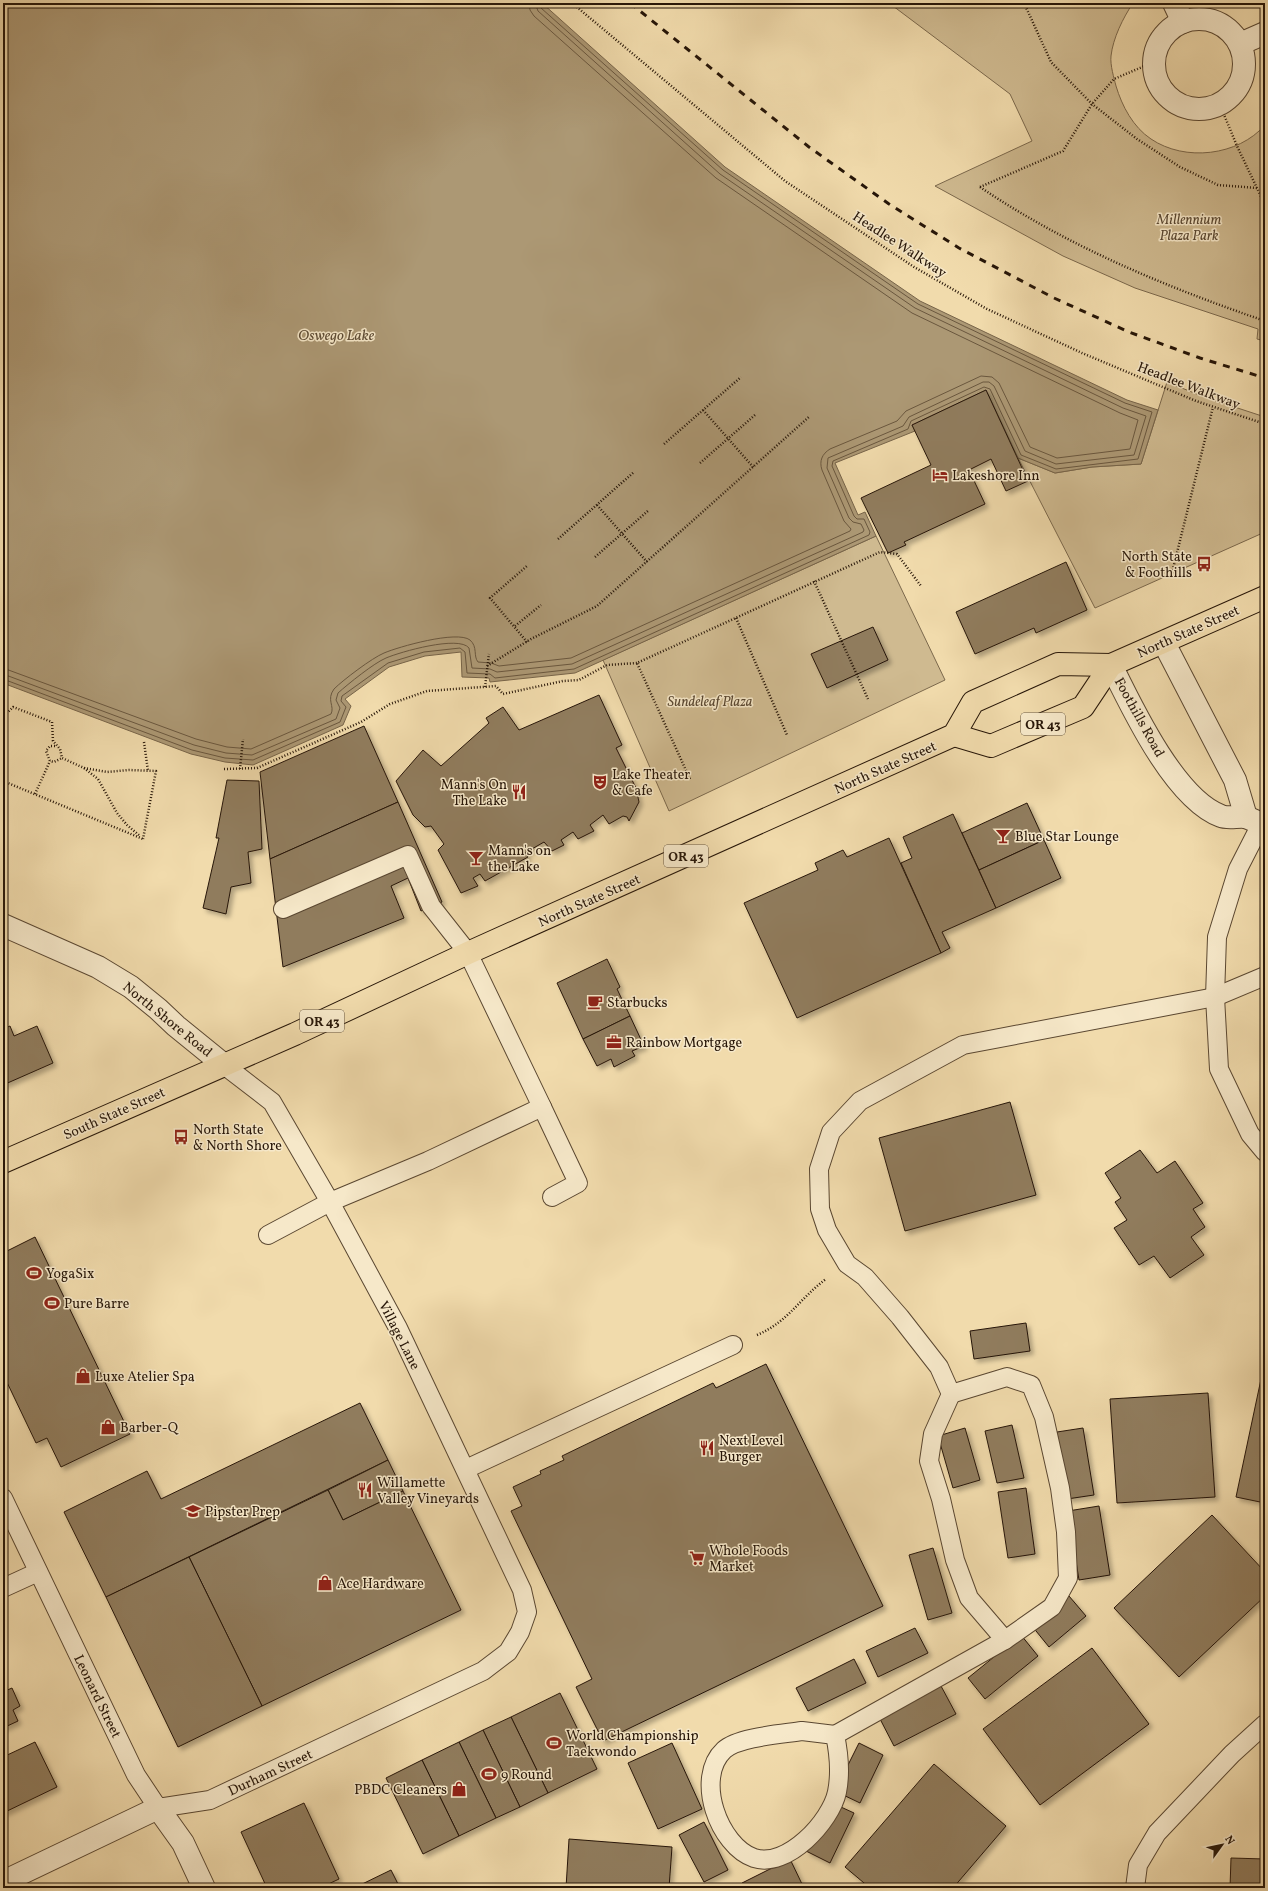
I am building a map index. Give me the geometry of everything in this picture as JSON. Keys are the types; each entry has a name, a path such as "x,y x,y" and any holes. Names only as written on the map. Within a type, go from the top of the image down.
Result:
{"main road":[{"name":"North State Street","path":"224,1064 295,1034 468,953 954,735 973,702 1050,667 1058,664 1111,665 1164,643 1265,597"},
{"name":"OR 43","path":"954,735 991,746 1083,706 1111,665"},
{"name":"South State Street","path":"3,1162 224,1064"}],"street":[{"path":"1178,13 1195,19 1209,20 1224,26 1240,44 1244,56 1244,71 1240,86 1232,97 1220,105 1205,110 1189,109 1176,103 1165,94 1156,78 1154,62 1157,49 1165,34 1174,26 1178,13"},
{"path":"1240,44 1265,33"},
{"path":"1164,643 1257,822"},
{"name":"Foothills Road","path":"1111,665 1138,720 1156,750 1182,784 1202,805 1222,817 1257,822"},
{"name":"North Shore Road","path":"3,925 98,967 131,987 176,1026 224,1064"},
{"name":"Durham Street","path":"3,1882 158,1808"},
{"name":"Leonard Street","path":"158,1808 182,1843 204,1888"}],"lane":[{"path":"1257,822 1238,869 1217,937 1216,997 1218,1069 1250,1134 1265,1152"},
{"path":"283,909 408,855 431,906 468,953 578,1183 552,1197"},
{"path":"1005,1640 969,1598 955,1560 941,1499 928,1462 933,1434 951,1394 939,1367 900,1317 865,1277 847,1264 827,1230 820,1209 819,1169 831,1132 860,1101 964,1045 1216,997 1265,976"},
{"name":"Village Lane","path":"224,1064 272,1102 330,1202 398,1328 522,1590 527,1612 520,1632"},
{"path":"268,1235 330,1202 428,1161 542,1107"},
{"path":"466,1469 733,1345"},
{"path":"835,1735 840,1762 837,1793 827,1815 809,1838 778,1858 754,1858 735,1845 726,1834 715,1811 710,1786 710,1775 717,1759 724,1751 732,1745 764,1736 802,1731 835,1735 1005,1640 1052,1607 1068,1578 1066,1532 1060,1488 1044,1417 1031,1385 1007,1377 951,1394"},
{"name":"Leonard Street","path":"3,1498 8,1521 38,1572 136,1775 158,1808"},
{"path":"3,1588 38,1572"},
{"name":"Durham Street","path":"158,1808 210,1800 483,1671 508,1652 520,1632"},
{"path":"1135,1888 1138,1865 1157,1833 1232,1754 1265,1724"}],"path":[{"name":"Headlee Walkway","path":"572,3 785,181 914,266 994,313 1082,353 1213,407 1265,424"},
{"path":"1024,3 1051,62 1092,104 1137,139 1180,167 1218,185 1257,188"},
{"path":"1154,62 1114,79 1092,104 1063,151 980,187 1017,211 1064,238 1199,298 1265,321"},
{"path":"1220,105 1237,146 1265,205"},
{"path":"1265,335 1262,344 1265,345"},
{"path":"664,444 741,377"},
{"path":"1172,573 1213,407"},
{"path":"703,410 754,468"},
{"path":"700,463 755,415"},
{"path":"487,666 527,642 597,606 754,468 810,416"},
{"path":"558,539 634,472"},
{"path":"597,505 647,562"},
{"path":"595,557 649,510"},
{"path":"224,769 257,768 361,722 390,704 427,691 496,686 503,694 564,681 579,680 607,665 637,663 880,552 897,554 921,586"},
{"path":"527,566 490,598 527,642"},
{"path":"814,581 868,699"},
{"path":"515,626 541,605"},
{"path":"736,618 787,735"},
{"path":"485,687 489,654"},
{"path":"637,663 690,779"},
{"path":"3,713 8,712 13,707 52,722 53,741 55,746 60,750 62,758"},
{"path":"240,769 243,739"},
{"path":"144,742 148,771"},
{"path":"35,794 50,761 46,751 50,746 55,746"},
{"path":"50,761 54,762 62,758"},
{"path":"62,758 84,768 98,779 117,813 127,825 143,839"},
{"path":"84,768 107,772 129,770 156,771 143,839"},
{"path":"3,781 143,839"},
{"path":"733,1345 766,1331 786,1319 816,1287 847,1264"}],"green space":[{"name":"Millennium Plaza Park","path":"889,3 1133,3 1116,35 1112,49 1111,63 1121,101 1129,116 1145,134 1151,139 1165,146 1179,151 1195,153 1211,152 1241,144 1265,125 1265,341 1257,339 1258,329 1135,288 1063,256 935,186 1032,141 1010,94"},
{"path":"1167,382 1204,397 1265,417 1265,532 1095,608 1018,458 1055,473 1092,467 1141,464"},
{"name":"Sundeleaf Plaza","path":"876,536 945,680 669,811 603,660"}],"water":[{"name":"Oswego Lake","path":"3,3 542,3 725,167 920,301 1127,400 1158,410 1141,464 1092,467 1055,473 1018,458 986,390 912,425 915,431 835,463 858,515 865,512 876,536 575,673 490,682 489,678 462,677 461,652 425,656 389,667 345,699 351,706 343,725 253,765 225,762 191,754 8,685 3,682"}],"building":[{"name":"Lakeshore Inn","path":"986,390 1028,481 1006,491 991,459 969,470 985,504 904,542 906,545 888,553 861,498 931,465 912,425"},
{"path":"1066,562 1087,610 1036,633 1034,628 975,654 956,612"},
{"path":"873,627 888,660 827,688 811,654"},
{"name":"Mann's On The Lake","path":"599,695 622,745 616,748 636,788 639,802 629,821 627,817 623,816 609,824 603,815 590,825 594,831 578,839 573,832 561,840 564,845 552,851 544,842 525,853 528,857 485,881 480,874 473,878 478,886 461,893 438,850 444,844 431,826 425,827 413,815 396,781 423,750 441,766 489,723 486,718 503,707 519,730"},
{"path":"364,726 398,802 270,859 260,772"},
{"path":"227,780 259,781 262,849 248,852 251,883 231,887 226,914 203,908 219,838 216,838"},
{"path":"398,802 442,902 421,911 408,878 391,886 404,918 283,967 270,859"},
{"name":"Blue Star Lounge","path":"1027,803 1044,840 979,870 962,833"},
{"path":"953,814 996,908 942,932 950,948 941,953 901,863 912,858 903,837"},
{"path":"889,838 941,953 797,1018 744,903 818,870 815,863 843,850 847,857"},
{"path":"1044,840 1061,878 996,908 979,870"},
{"name":"Starbucks","path":"607,959 620,987 617,989 630,1016 583,1039 557,983"},
{"name":"Rainbow Mortgage","path":"630,1016 644,1046 632,1051 635,1056 614,1067 611,1059 597,1066 583,1039"},
{"path":"10,1026 14,1036 37,1026 53,1063 3,1085 3,1029"},
{"path":"1010,1102 1036,1195 905,1231 879,1138"},
{"path":"1140,1150 1157,1173 1175,1161 1203,1203 1193,1209 1205,1227 1191,1237 1204,1255 1170,1278 1154,1256 1139,1265 1114,1228 1127,1220 1115,1202 1121,1198 1105,1173"},
{"path":"35,1237 130,1434 61,1467 47,1438 36,1443 3,1374 3,1253"},
{"path":"1026,1323 1030,1351 974,1359 970,1331"},
{"name":"Whole Foods Market","path":"766,1364 883,1606 603,1741 576,1687 592,1679 511,1511 522,1506 513,1487 541,1474 540,1471 564,1460 562,1456 713,1383 716,1388"},
{"path":"1265,1365 1265,1503 1236,1497"},
{"path":"1208,1393 1215,1497 1117,1503 1110,1399"},
{"path":"360,1403 388,1460 106,1597 64,1512 147,1471 161,1499"},
{"path":"1012,1425 1024,1478 997,1483 985,1431"},
{"path":"965,1428 980,1480 953,1488 938,1436"},
{"path":"1083,1428 1094,1495 1067,1499 1057,1432"},
{"name":"Willamette Valley Vineyards","path":"388,1460 403,1491 343,1520 328,1490"},
{"path":"1026,1488 1035,1554 1008,1558 998,1492"},
{"name":"Ace Hardware","path":"328,1490 343,1520 403,1491 461,1610 262,1706 189,1557"},
{"path":"1099,1506 1110,1575 1079,1580 1068,1511"},
{"path":"1212,1515 1265,1572 1265,1596 1179,1677 1114,1608"},
{"path":"933,1548 952,1613 928,1620 909,1555"},
{"path":"189,1557 262,1706 178,1747 106,1597"},
{"path":"1069,1596 1086,1616 1049,1647 1032,1626"},
{"path":"915,1628 928,1653 878,1677 866,1651"},
{"path":"1021,1635 1038,1656 985,1699 968,1678"},
{"path":"1092,1648 1149,1724 1040,1805 983,1729"},
{"path":"854,1659 866,1683 808,1711 796,1688"},
{"path":"941,1686 956,1714 894,1746 879,1717"},
{"path":"3,1687 5,1691 12,1688 20,1706 13,1710 18,1721 3,1728"},
{"name":"World Championship Taekwondo","path":"560,1693 597,1769 548,1793 511,1717"},
{"path":"511,1717 548,1793 520,1807 483,1730"},
{"name":"9 Round","path":"483,1730 520,1807 496,1818 459,1742"},
{"path":"35,1742 57,1787 3,1813 3,1757"},
{"name":"PBDC Cleaners","path":"459,1742 496,1818 459,1836 422,1760"},
{"path":"672,1743 702,1809 658,1829 628,1763"},
{"path":"859,1743 883,1755 860,1803 835,1791"},
{"name":"PBDC Cleaners","path":"422,1760 459,1836 423,1854 386,1778"},
{"path":"934,1764 1006,1826 953,1888 870,1888 845,1867"},
{"path":"830,1802 854,1813 830,1863 806,1851"},
{"path":"304,1803 339,1879 320,1888 267,1888 241,1832"},
{"path":"704,1822 728,1870 704,1882 679,1835"},
{"path":"569,1839 672,1847 669,1888 566,1888"},
{"path":"1231,1858 1265,1859 1265,1888 1230,1888"},
{"path":"790,1859 802,1884 794,1888 745,1888 742,1883"},
{"path":"391,1870 400,1888 354,1888"}],"railway":[{"path":"630,3 809,147 889,204 959,248 1054,298 1129,332 1200,358 1265,378"}],"place":[{"name":"Lakeshore Inn","path":"940,475"},
{"name":"North State & Foothills","path":"1204,564"},
{"name":"Lake Theater & Cafe","path":"600,782"},
{"name":"Mann's On The Lake","path":"519,792"},
{"name":"Blue Star Lounge","path":"1003,836"},
{"name":"Mann's on the Lake","path":"476,858"},
{"name":"Starbucks","path":"595,1002"},
{"name":"Rainbow Mortgage","path":"614,1042"},
{"name":"North State & North Shore","path":"181,1137"},
{"name":"YogaSix","path":"34,1273"},
{"name":"Pure Barre","path":"52,1303"},
{"name":"Luxe Atelier Spa","path":"83,1376"},
{"name":"Barber-Q","path":"108,1427"},
{"name":"Next Level Burger","path":"707,1448"},
{"name":"Willamette Valley Vineyards","path":"365,1490"},
{"name":"Pipster Prep","path":"193,1511"},
{"name":"Whole Foods Market","path":"697,1558"},
{"name":"Ace Hardware","path":"325,1583"},
{"name":"World Championship Taekwondo","path":"554,1743"},
{"name":"9 Round","path":"489,1774"},
{"name":"PBDC Cleaners","path":"459,1789"}]}
